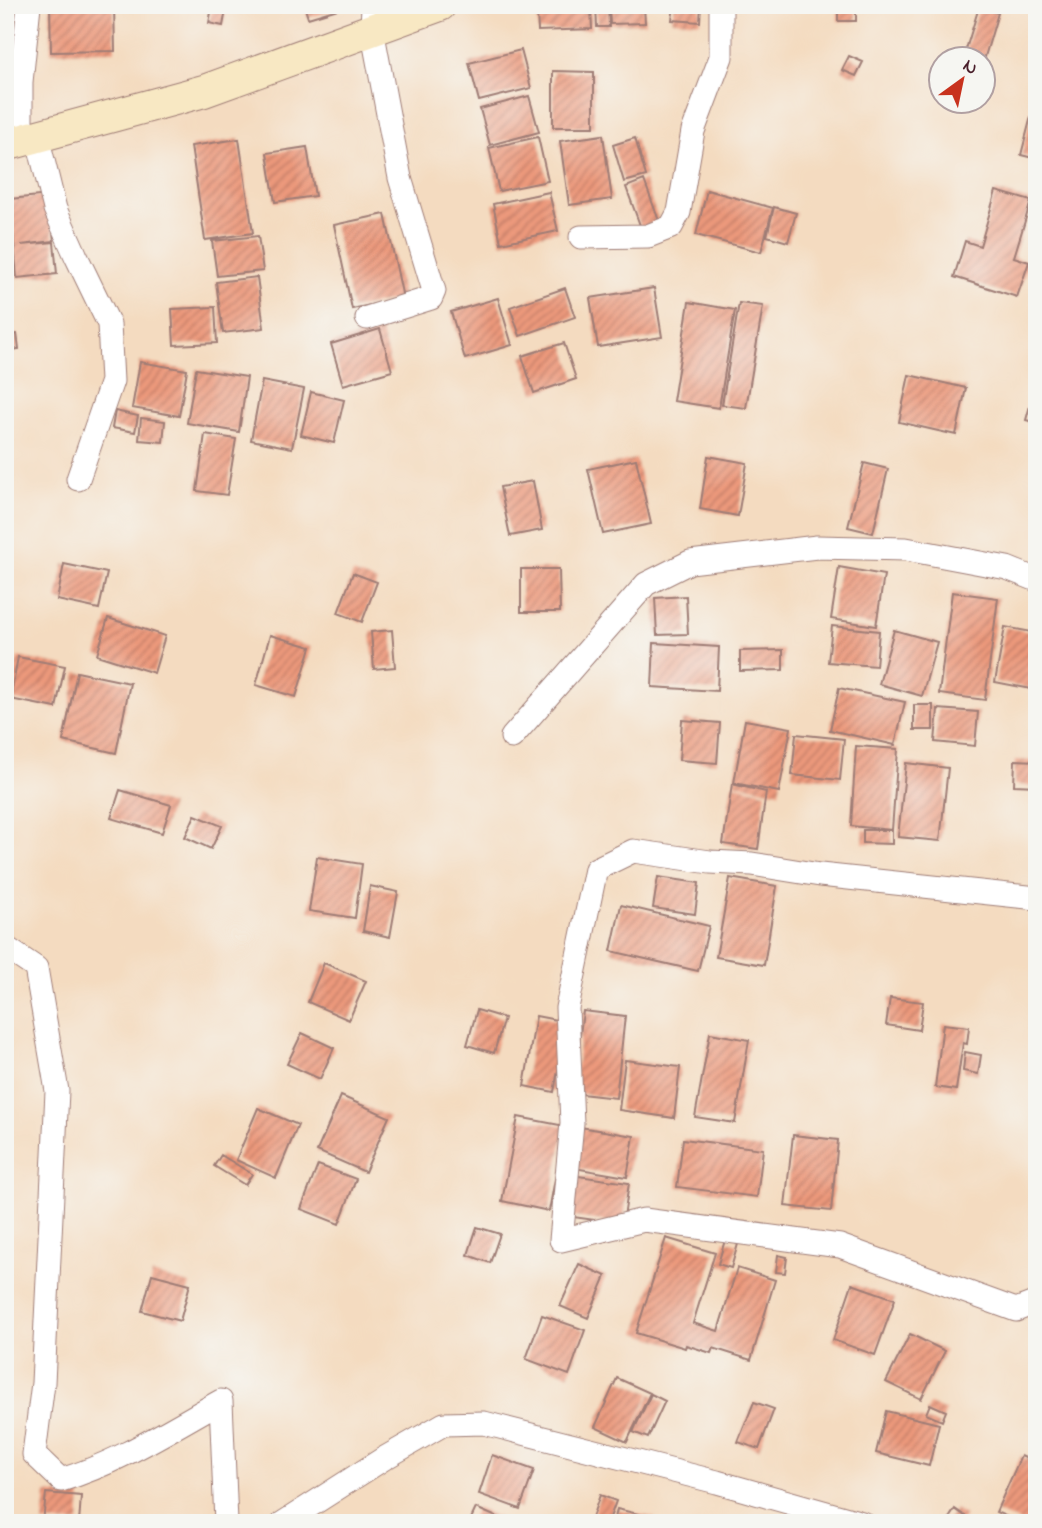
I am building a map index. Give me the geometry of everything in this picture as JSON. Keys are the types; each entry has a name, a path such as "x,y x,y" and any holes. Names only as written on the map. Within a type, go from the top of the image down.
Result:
{"street":[{"path":"29,5 21,82 21,140 109,324 112,381 78,478"},
{"path":"21,140 204,91 372,17 440,5"},
{"path":"581,237 648,236 671,227 679,212 693,131 721,57 721,5"},
{"path":"367,318 431,298 434,291 400,178 372,17"},
{"path":"512,737 646,584 690,562 817,547 906,549 1007,568 1037,580"},
{"path":"1037,898 820,875 751,863 710,862 633,852 596,869 567,1007 572,1123 561,1240 644,1220 683,1225 840,1246 1016,1310 1037,1302"},
{"path":"5,947 36,968 57,1091 43,1384 34,1454 61,1480 132,1452 221,1401 226,1523"},
{"path":"283,1523 443,1423 484,1423 717,1482 852,1521"}],"building":[{"path":"50,5 114,5 115,51 51,52"},
{"path":"304,5 340,5 341,8 308,18"},
{"path":"674,5 701,5 700,22 672,20"},
{"path":"838,5 856,5 856,21 838,21"},
{"path":"596,6 608,6 609,27 597,27"},
{"path":"644,6 645,23 610,24 609,7"},
{"path":"212,7 226,10 223,26 209,23"},
{"path":"979,7 998,13 988,46 967,46"},
{"path":"591,9 592,29 538,31 537,11"},
{"path":"521,50 531,88 479,101 469,63"},
{"path":"849,56 863,62 856,76 842,70"},
{"path":"553,71 594,72 594,127 553,127"},
{"path":"529,96 539,132 490,145 480,109"},
{"path":"1037,97 1037,159 1021,155"},
{"path":"603,135 612,199 569,205 560,141"},
{"path":"538,137 548,181 499,191 489,148"},
{"path":"635,138 646,176 624,182 613,145"},
{"path":"239,139 253,233 205,240 191,146"},
{"path":"307,147 315,196 275,202 267,153"},
{"path":"644,180 659,221 641,228 626,187"},
{"path":"707,190 773,208 761,252 696,235"},
{"path":"996,191 1031,201 1014,257 1029,262 1017,297 954,277 965,241 980,246"},
{"path":"549,192 558,231 501,243 493,204"},
{"path":"49,195 54,241 21,245 54,242 57,274 17,278 10,199"},
{"path":"774,207 796,213 788,242 767,236"},
{"path":"385,214 403,298 352,309 334,225"},
{"path":"258,236 263,271 217,276 212,241"},
{"path":"5,271 13,322 5,323"},
{"path":"257,277 264,328 223,333 216,282"},
{"path":"565,288 575,317 520,336 510,307"},
{"path":"654,288 662,337 598,347 590,298"},
{"path":"498,298 512,345 465,359 451,312"},
{"path":"689,302 735,310 719,408 673,401"},
{"path":"739,303 763,306 746,408 722,405"},
{"path":"215,307 217,343 174,345 172,309"},
{"path":"380,329 392,371 343,385 331,344"},
{"path":"17,334 19,349 5,351 5,335"},
{"path":"564,343 576,379 534,393 522,356"},
{"path":"140,362 187,370 179,416 132,408"},
{"path":"196,369 247,377 239,432 187,423"},
{"path":"909,375 966,388 956,435 899,422"},
{"path":"262,381 304,389 292,448 251,440"},
{"path":"1037,384 1037,423 1026,420"},
{"path":"311,392 344,400 334,443 301,435"},
{"path":"115,411 138,416 135,432 112,428"},
{"path":"141,418 165,421 163,442 139,440"},
{"path":"205,434 236,439 227,495 197,491"},
{"path":"708,456 747,463 738,516 700,509"},
{"path":"636,459 651,524 603,534 588,469"},
{"path":"864,463 888,469 873,533 848,527"},
{"path":"533,481 542,530 510,536 500,487"},
{"path":"64,564 107,573 99,609 57,600"},
{"path":"839,567 884,575 876,626 831,619"},
{"path":"521,569 559,569 560,612 521,612"},
{"path":"353,573 377,582 362,622 338,613"},
{"path":"952,592 998,598 985,700 939,694"},
{"path":"686,596 688,634 657,635 655,598"},
{"path":"108,618 165,636 154,673 97,655"},
{"path":"832,626 879,631 876,666 828,662"},
{"path":"1005,627 1037,633 1037,690 995,682"},
{"path":"392,630 395,667 374,669 371,632"},
{"path":"894,630 937,642 922,696 879,684"},
{"path":"270,635 311,647 296,697 256,685"},
{"path":"654,643 719,647 717,691 652,687"},
{"path":"783,650 783,670 740,671 740,651"},
{"path":"18,657 65,666 56,708 10,699"},
{"path":"77,672 130,683 116,753 63,741"},
{"path":"839,688 905,702 895,745 830,730"},
{"path":"914,705 933,705 933,730 914,730"},
{"path":"938,709 978,712 975,746 935,742"},
{"path":"682,720 720,723 717,763 679,760"},
{"path":"745,720 791,728 779,792 734,783"},
{"path":"796,734 844,739 840,780 792,775"},
{"path":"856,746 898,749 892,830 851,826"},
{"path":"1015,760 1037,761 1037,786 1014,785"},
{"path":"906,763 948,768 940,841 898,837"},
{"path":"732,784 766,792 758,849 723,844"},
{"path":"120,790 171,805 162,833 111,818"},
{"path":"195,815 222,826 211,849 185,837"},
{"path":"863,830 892,830 892,844 863,843"},
{"path":"317,857 362,864 355,918 309,911"},
{"path":"658,877 699,883 695,914 653,908"},
{"path":"730,878 777,886 764,965 716,957"},
{"path":"370,886 398,892 390,937 363,931"},
{"path":"621,905 709,926 698,971 611,951"},
{"path":"324,963 366,981 349,1020 308,1002"},
{"path":"890,998 923,1002 919,1030 886,1025"},
{"path":"477,1010 504,1018 494,1053 467,1045"},
{"path":"583,1011 625,1016 616,1098 573,1093"},
{"path":"536,1016 567,1022 554,1092 524,1086"},
{"path":"943,1024 969,1027 967,1044 963,1043 956,1090 935,1087"},
{"path":"302,1033 334,1048 320,1079 287,1064"},
{"path":"710,1033 749,1040 735,1123 695,1117"},
{"path":"965,1052 981,1055 978,1074 963,1071"},
{"path":"625,1060 680,1067 674,1118 619,1110"},
{"path":"341,1096 389,1117 365,1172 317,1151"},
{"path":"258,1108 298,1125 276,1178 236,1160"},
{"path":"518,1117 565,1126 549,1211 502,1201"},
{"path":"580,1127 634,1136 627,1177 574,1168"},
{"path":"793,1135 838,1140 831,1211 785,1206"},
{"path":"683,1139 763,1149 757,1197 677,1187"},
{"path":"221,1155 252,1174 245,1185 214,1166"},
{"path":"318,1165 356,1179 339,1224 301,1209"},
{"path":"571,1175 629,1183 623,1224 566,1216"},
{"path":"477,1227 500,1234 490,1263 468,1255"},
{"path":"666,1238 715,1253 693,1323 718,1331 737,1268 775,1280 751,1360 713,1348 711,1353 686,1345 685,1348 636,1333"},
{"path":"725,1240 738,1244 731,1268 718,1264"},
{"path":"778,1255 787,1257 785,1273 776,1272"},
{"path":"579,1264 606,1276 588,1318 560,1306"},
{"path":"152,1274 190,1284 180,1321 142,1311"},
{"path":"852,1284 895,1299 875,1355 833,1340"},
{"path":"542,1315 585,1330 569,1375 526,1359"},
{"path":"910,1334 945,1351 921,1399 886,1382"},
{"path":"617,1378 650,1393 627,1442 595,1427"},
{"path":"651,1394 665,1401 648,1438 633,1432"},
{"path":"754,1402 774,1409 759,1449 738,1442"},
{"path":"930,1404 946,1411 942,1421 926,1414"},
{"path":"886,1411 939,1424 929,1466 876,1453"},
{"path":"492,1455 534,1470 520,1509 479,1494"},
{"path":"1021,1456 1037,1463 1037,1513 1034,1512 1029,1523 1021,1523 996,1512"},
{"path":"46,1493 81,1496 79,1523 43,1523"},
{"path":"600,1495 616,1501 608,1523 590,1523"},
{"path":"476,1508 510,1523 469,1523"},
{"path":"617,1509 655,1518 654,1523 614,1523"},
{"path":"955,1509 965,1516 960,1523 946,1523"}]}
